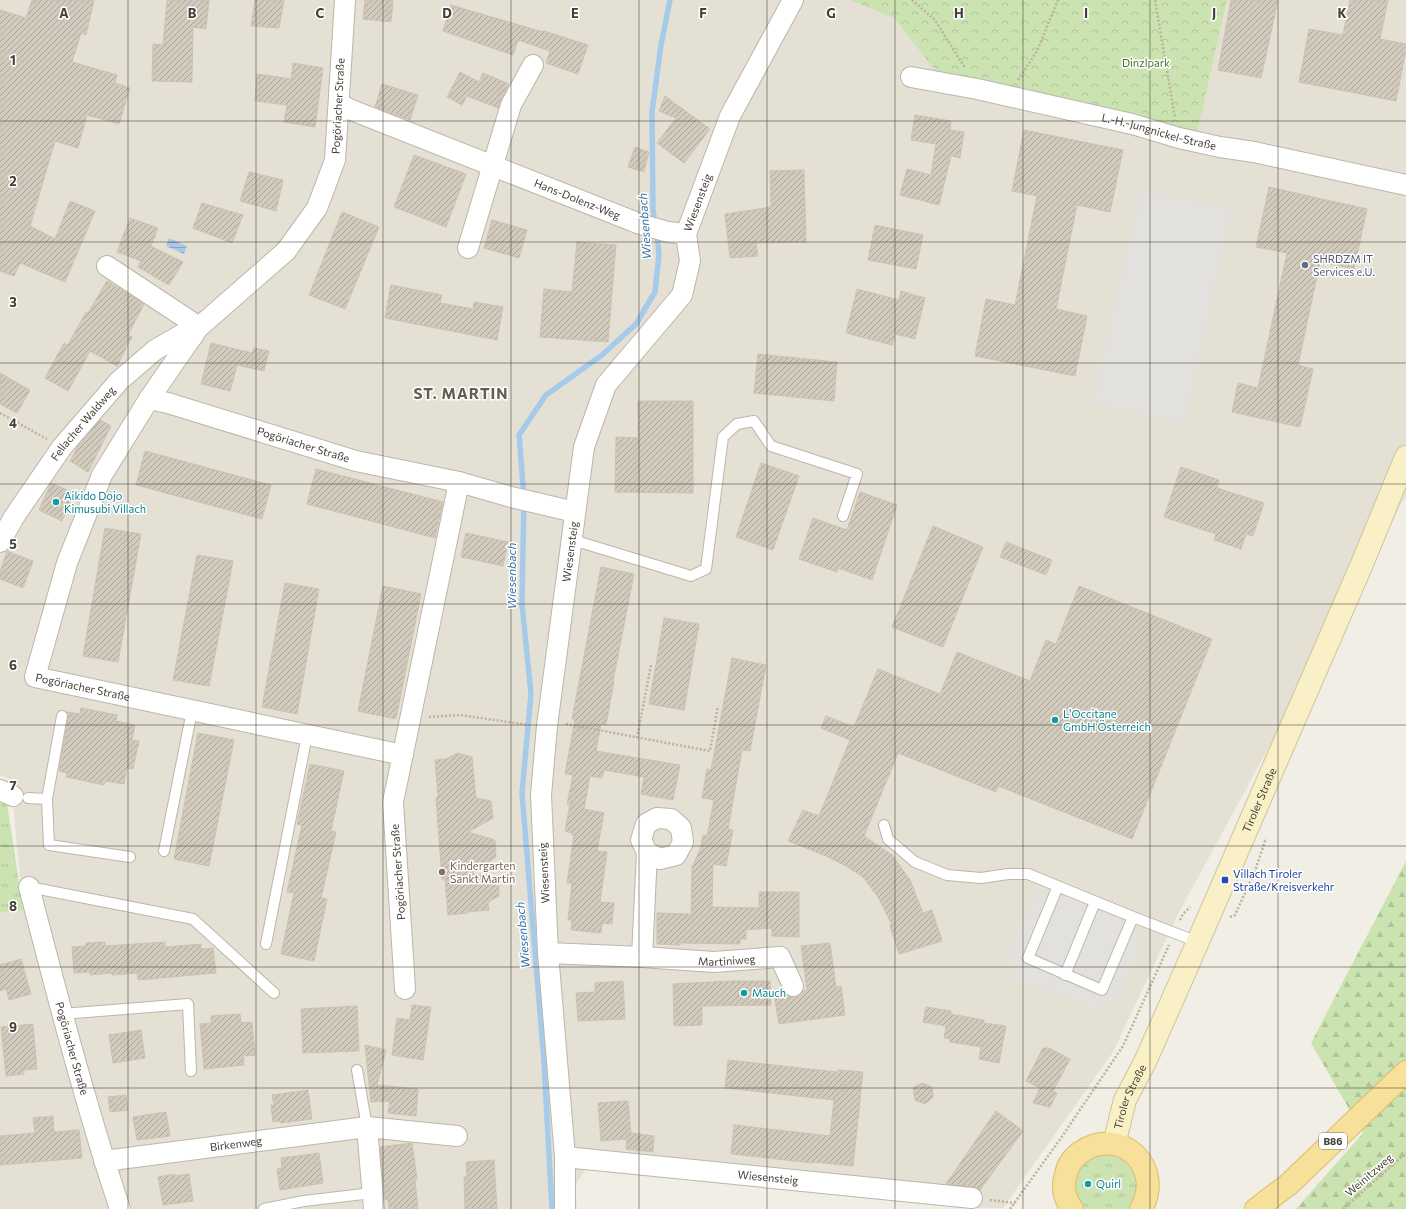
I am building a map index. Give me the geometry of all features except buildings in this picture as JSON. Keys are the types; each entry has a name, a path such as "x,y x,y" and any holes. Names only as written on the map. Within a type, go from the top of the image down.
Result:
{"main road":[{"name":"Tiroler Straße","path":"1114,1144 1125,1100 1148,1054 1198,942 1362,564 1406,456"},
{"name":"B86","path":"1256,1209 1288,1185 1406,1072"},
{"path":"1065,1207 1064,1181 1070,1162 1076,1155 1087,1148 1099,1144 1114,1144 1126,1148 1136,1155 1147,1174 1148,1189 1146,1200 1141,1209"},
{"path":"1280,1209 1289,1200 1288,1185"}],"street":[{"name":"Pogöriacher Straße","path":"345,0 335,160 317,208 286,251 196,332 149,399 102,475 68,563 35,678 402,755"},
{"name":"Wiesensteig","path":"565,1209 565,1157 548,953 541,795 548,721 573,540 575,512 584,447 606,385 682,295 690,261 677,233 730,116 793,0"},
{"path":"468,248 511,106 533,65"},
{"name":"L.-H.-Jungnickel-Straße","path":"911,77 977,89 1132,124 1179,138 1220,147 1254,152 1406,185"},
{"name":"Hans-Dolenz-Weg","path":"339,103 492,166 640,224 677,233"},
{"path":"107,266 190,321 196,332"},
{"name":"Fellacher Waldweg","path":"0,542 14,517 62,447 119,381 155,350 182,335 196,332"},
{"name":"Pogöriacher Straße","path":"149,399 168,403 356,461 459,482 510,497 575,512"},
{"name":"Pogöriacher Straße","path":"405,989 393,802 459,482"},
{"path":"642,957 647,852"},
{"name":"Pogöriacher Straße","path":"29,887 62,1014 104,1161 120,1209"},
{"name":"Martiniweg","path":"548,953 714,962 780,957 793,986"},
{"path":"367,1127 373,1201"},
{"name":"Birkenweg","path":"104,1161 367,1127 457,1136"},
{"name":"Wiesensteig","path":"565,1157 972,1198"}],"lane":[{"path":"573,540 691,576 706,569 723,438 737,424 754,421 770,446 857,474 842,516"},
{"path":"164,851 192,711"},
{"path":"62,716 47,800 49,845 130,857"},
{"path":"266,944 308,735"},
{"path":"14,795 47,800"},
{"path":"884,825 888,838 915,862 947,875 981,878 1008,874 1028,874 1198,942"},
{"path":"1058,886 1028,958 1102,990 1133,917"},
{"path":"29,887 193,919 274,993"},
{"path":"1065,974 1095,902"},
{"path":"62,1014 188,1004 191,1071"},
{"path":"357,1070 367,1127"},
{"path":"264,1209 304,1201 373,1201"}],"path":[{"path":"912,0 935,20 977,89"},
{"path":"1007,96 1037,51 1058,0"},
{"path":"1155,0 1179,138"},
{"path":"0,412 62,447"},
{"path":"637,738 651,665"},
{"path":"548,721 710,751 718,706"},
{"path":"410,718 460,715 525,725"},
{"path":"1010,1209 1062,1138 1123,1046 1165,955"},
{"name":"Weinitzweg","path":"1343,1209 1406,1153"},
{"path":"997,1201 1015,1203"}],"shaded area":[{"path":"0,0 1406,0 1406,495 1177,916 1113,1052 1003,1208 975,1208 586,1169 575,1186 577,1209 0,1209 0,913 23,910 11,780 0,775"},
{"path":"1141,189 1231,208 1186,424 1092,403"},
{"path":"1035,891 1045,895 1048,891 1125,923 1136,930 1134,938 1144,943 1114,1002 1107,999 1101,1013 1040,987 1039,990 1009,977 1016,959 1008,955"}],"green space":[{"name":"Dinzlpark","path":"850,0 1227,0 1195,142 935,70 894,18"},
{"path":"0,800 7,803 23,910 0,913"},
{"path":"1406,861 1406,1209 1296,1209 1363,1133 1311,1043"},
{"path":"1094,1153 1125,1156 1141,1183 1131,1209 1082,1209 1074,1198 1073,1175"}],"water":[{"path":"169,238 187,246 184,254 166,246"}],"waterway":[{"name":"Wiesenbach","path":"655,225 653,209 652,112 661,45 670,0"},
{"name":"Wiesenbach","path":"552,1209 544,1062 522,793 531,694 522,604 524,497 519,435 546,395 602,355 636,324 655,292 659,255 657,233"}],"place":[{"name":"SHRDZM IT Services e.U.","path":"1305,265"},
{"name":"Aikido Dojo Kimusubi Villach","path":"56,502"},
{"name":"L'Occitane GmbH Österreich","path":"1055,720"},
{"name":"Kindergarten Sankt Martin","path":"442,872"},
{"name":"Villach Tiroler Straße/Kreisverkehr","path":"1225,880"},
{"name":"Mauch","path":"744,993"},
{"name":"Quirl","path":"1088,1184"}],"district":[{"name":"ST. MARTIN","path":"461,394"}]}
